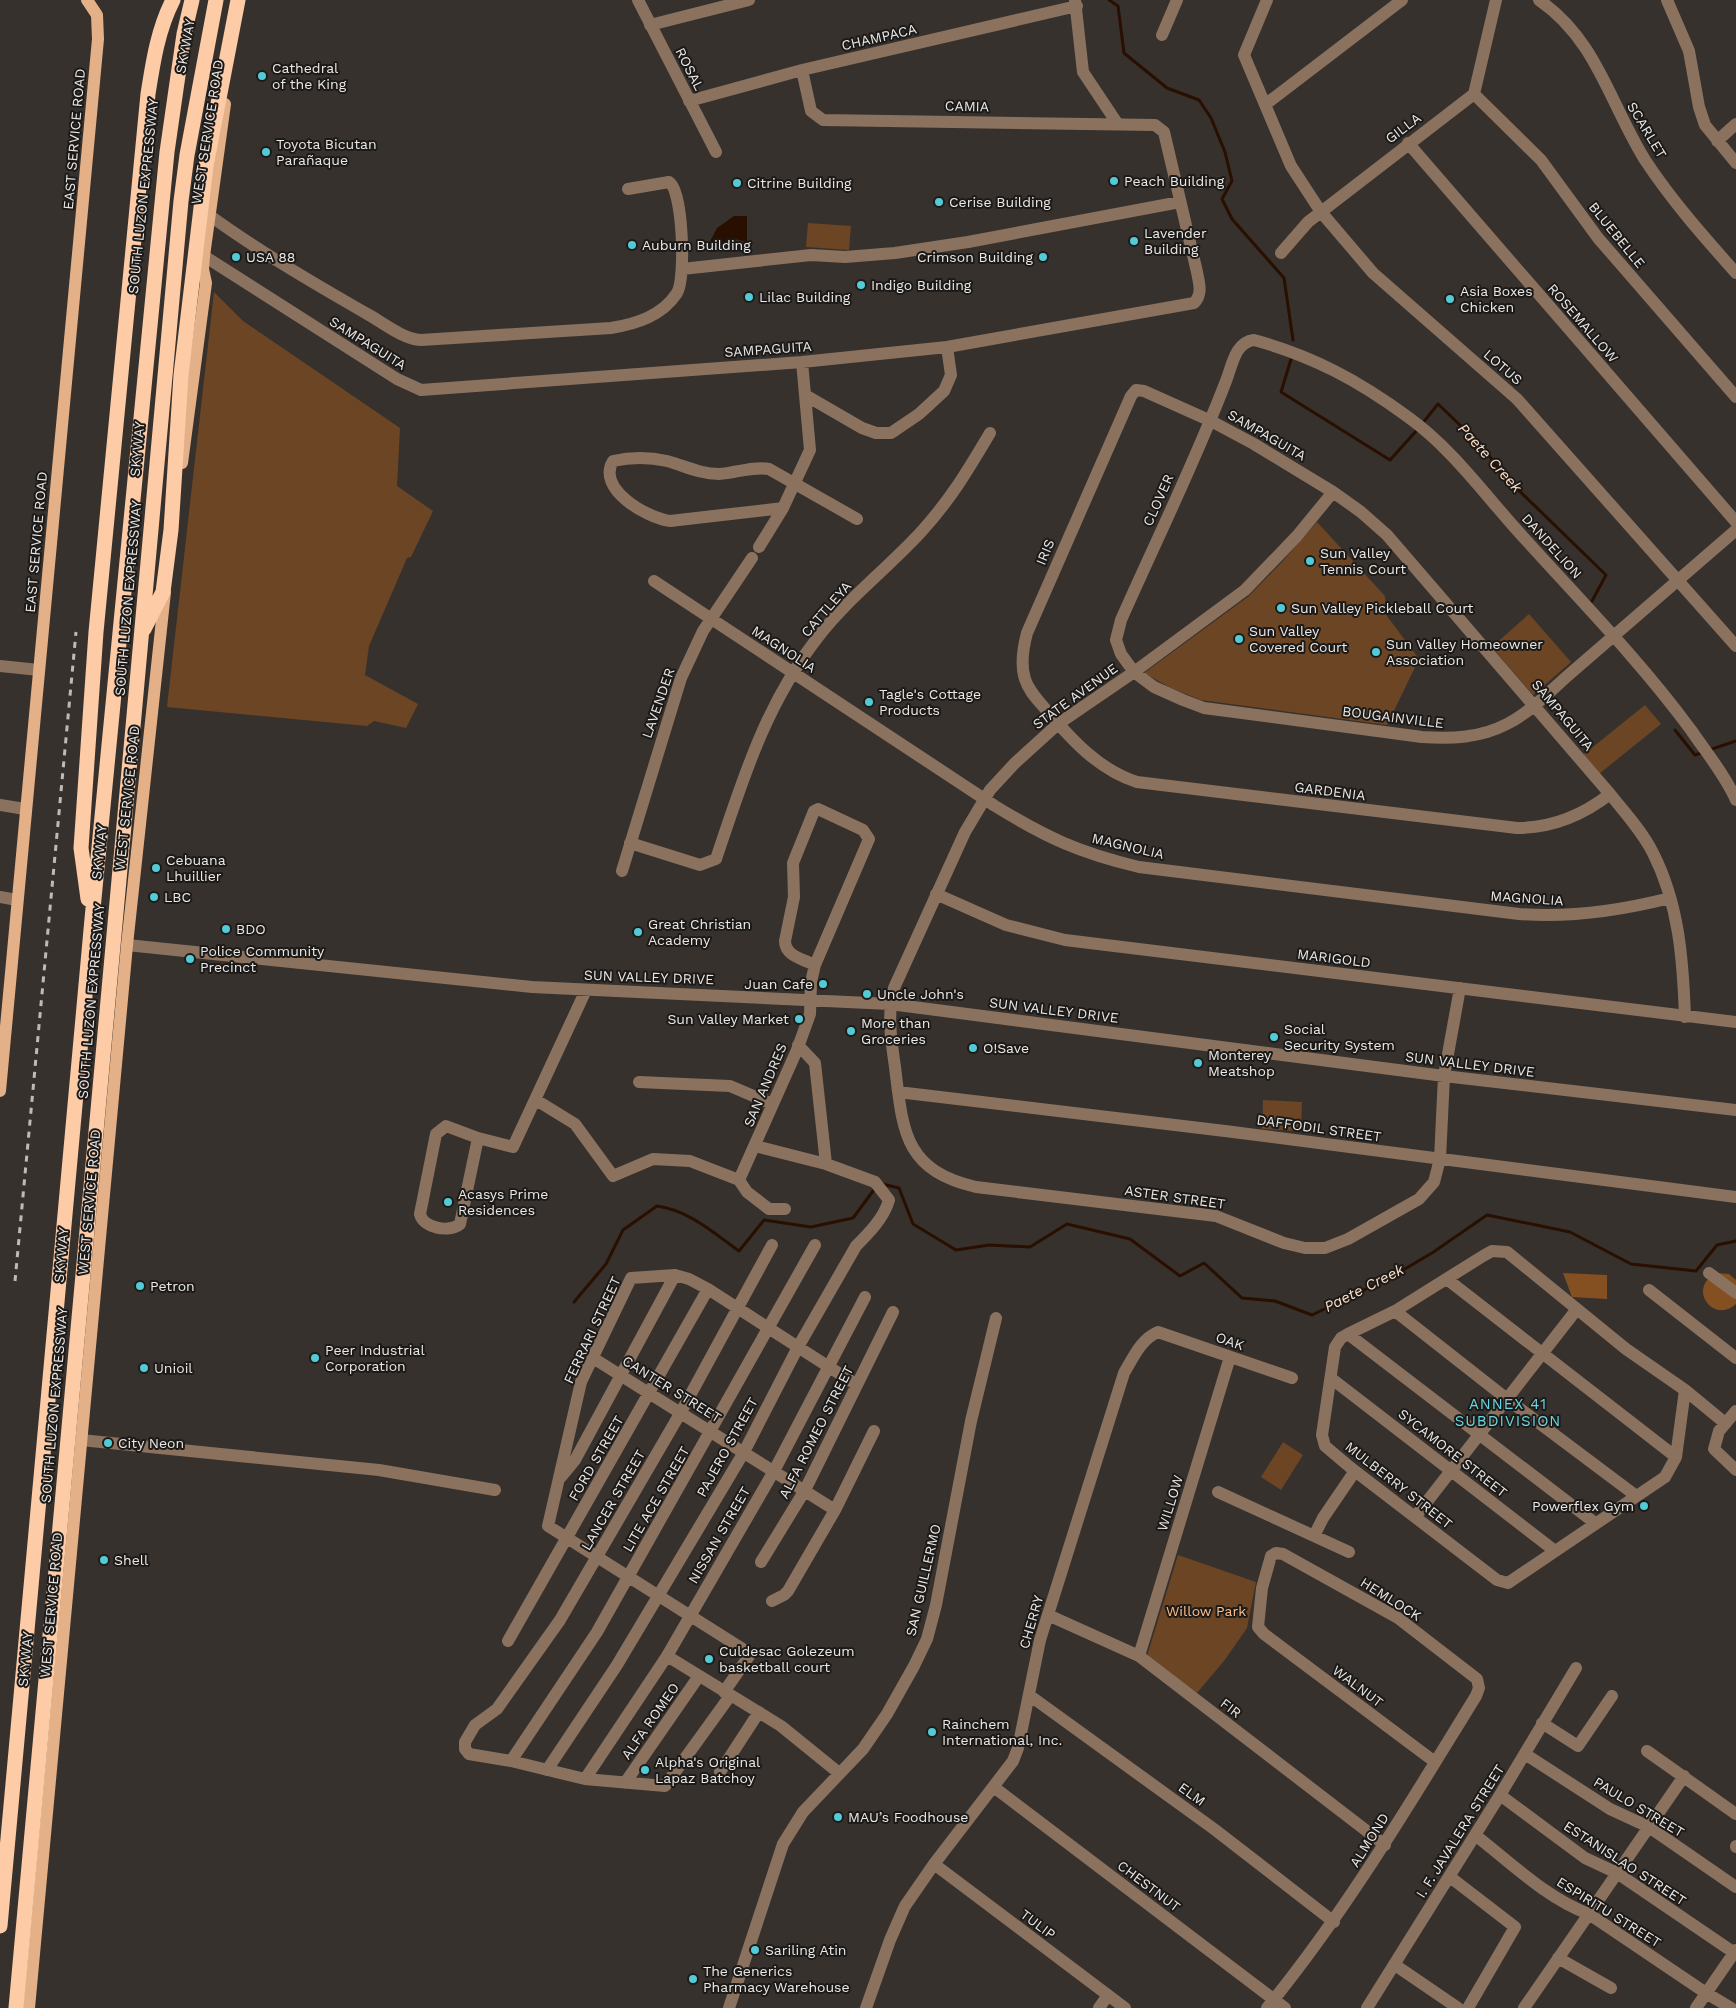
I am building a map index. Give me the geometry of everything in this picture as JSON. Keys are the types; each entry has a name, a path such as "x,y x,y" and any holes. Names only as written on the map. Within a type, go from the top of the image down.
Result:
{"highway":[{"path":"92,919 81,848 96,632 148,94 155,50 167,11 173,0"},
{"name":"SOUTH LUZON EXPRESSWAY","path":"0,1860 23,1590 157,198 168,112 187,0"},
{"name":"SKYWAY","path":"0,1926 92,919 167,152 184,34 192,0"},
{"name":"SKYWAY","path":"10,2008 176,202 184,144 210,0"},
{"name":"SOUTH LUZON EXPRESSWAY","path":"16,2008 181,201 187,155 216,0"},
{"path":"208,41 226,0"},
{"path":"135,645 163,592 171,530 181,375 206,166 238,0"}],"main road":[{"name":"EAST SERVICE ROAD","path":"0,1091 3,1020 17,900 98,39 98,15 87,0"},
{"name":"WEST SERVICE ROAD","path":"28,2008 127,945 151,711 189,399 194,386 206,283 203,269 209,215 224,111 245,0"}],"street":[{"name":"ROSAL","path":"638,0 716,152"},
{"path":"650,25 749,0"},
{"path":"1162,35 1177,0"},
{"name":"LOTUS","path":"1267,0 1244,55 1291,166 1321,212 1373,272 1517,399 1736,646"},
{"path":"1266,104 1402,0"},
{"path":"1474,94 1496,0"},
{"name":"SCARLET","path":"1539,0 1560,15 1578,35 1591,54 1619,115 1646,160 1683,212 1736,273"},
{"path":"1667,0 1689,51 1699,107 1705,125 1736,163"},
{"path":"1076,3 1082,72 1117,123"},
{"name":"CHAMPACA","path":"689,101 802,70 1076,3"},
{"name":"CAMIA","path":"802,70 811,111 823,120 1117,123 1155,125 1164,132"},
{"name":"GILLA","path":"1281,253 1296,234 1321,212 1408,143 1474,94"},
{"name":"BLUEBELLE","path":"1474,94 1541,160 1598,238 1736,397"},
{"path":"1717,141 1736,124"},
{"name":"SAMPAGUITA","path":"204,256 397,379 421,390 802,362 947,347 1194,303 1200,295 1200,289 1164,132"},
{"name":"ROSEMALLOW","path":"1408,143 1736,522"},
{"path":"209,215 247,241 414,340 611,328 633,325 649,318 671,300 681,286 680,216 674,184 665,182 628,189"},
{"path":"682,269 811,255 845,257 895,252 968,242 1180,202"},
{"name":"DANDELION","path":"1247,341 1254,340 1299,352 1347,376 1409,418 1464,468 1523,537 1656,684 1707,753 1736,800"},
{"name":"CLOVER","path":"1134,672 1117,647 1116,631 1211,421 1238,350 1247,341"},
{"path":"806,395 862,428 876,433 891,433 913,418 944,391 951,375 947,347"},
{"path":"758,547 783,508 810,450 802,362"},
{"name":"SAMPAGUITA","path":"1136,390 1144,391 1211,421 1276,456 1333,492 1387,535 1610,794 1638,829 1653,853 1670,898 1679,931 1683,972 1684,1016"},
{"name":"IRIS","path":"1058,724 1030,691 1024,678 1023,649 1027,633 1078,513 1131,396 1136,390"},
{"name":"CATTLEYA","path":"630,843 700,865 716,859 769,713 794,673 818,636 882,568 920,533 954,494 990,433"},
{"path":"783,508 670,521 657,520 627,501 616,490 609,478 609,470 613,461 628,458 667,461 703,472 720,474 760,468 769,469 795,482 857,519"},
{"name":"STATE AVENUE","path":"890,1004 894,988 936,894 965,832 984,798 1015,763 1058,724 1134,672 1246,590 1297,536 1333,492"},
{"name":"BOUGAINVILLE","path":"1134,672 1154,687 1204,708 1422,737 1453,739 1483,734 1508,724 1534,704 1736,530"},
{"name":"LAVENDER","path":"622,870 681,678 711,619 752,558"},
{"name":"MAGNOLIA","path":"654,581 1036,832 1093,856 1139,867 1541,916 1604,913 1670,898"},
{"path":"0,666 39,670"},
{"name":"GARDENIA","path":"1058,724 1093,758 1122,778 1180,788 1517,828 1538,828 1568,819 1591,809 1610,794"},
{"path":"0,805 25,809"},
{"name":"SAN ANDRES","path":"739,1180 810,1014 811,982 815,965 869,839 863,830 818,809 814,811 793,863 794,898 785,941 785,946 789,953 815,965"},
{"name":"MARIGOLD","path":"936,894 1006,925 1065,940 1736,1022"},
{"path":"0,897 17,900"},
{"name":"SUN VALLEY DRIVE","path":"127,945 532,987 890,1004 1444,1076 1736,1110"},
{"name":"ASTER STREET","path":"890,1004 890,1027 904,1130 909,1142 924,1162 936,1173 955,1182 976,1187 1216,1216 1284,1243 1305,1248 1325,1248 1348,1239 1419,1199 1434,1182 1440,1159 1444,1076 1460,988"},
{"path":"478,1138 460,1224 455,1228 449,1229 426,1224 421,1220 420,1214 436,1134 446,1126 478,1138 513,1147 586,990"},
{"path":"755,1146 826,1164 815,1063 798,1045"},
{"path":"639,1082 730,1086 772,1104"},
{"name":"DAFFODIL STREET","path":"898,1092 1736,1197"},
{"path":"536,1100 575,1124 613,1176 653,1159 690,1160 739,1180 747,1192 769,1209 785,1209"},
{"name":"PAJERO STREET","path":"547,1770 617,1665 744,1452 798,1347 856,1246 870,1233 887,1207 889,1200 875,1182 826,1164"},
{"name":"LANCER STREET","path":"511,1761 469,1754 465,1749 465,1742 475,1725 498,1709 560,1620 681,1412 772,1245"},
{"name":"LITE ACE STREET","path":"511,1761 597,1632 712,1432 815,1245"},
{"name":"MULBERRY STREET","path":"1685,1390 1676,1458 1665,1477 1635,1495 1511,1582 1503,1583 1355,1471 1325,1446 1322,1435 1332,1379 1335,1348 1341,1338 1395,1311 1448,1280 1492,1251 1507,1252 1626,1348 1685,1390 1726,1423"},
{"path":"1709,1272 1736,1293"},
{"path":"560,1480 575,1460 675,1275"},
{"name":"FERRARI STREET","path":"567,1539 548,1526 581,1382 631,1278 675,1275 689,1279 708,1289 857,1385"},
{"path":"1448,1280 1676,1458"},
{"name":"FORD STREET","path":"508,1640 708,1289"},
{"path":"1649,1290 1736,1358"},
{"name":"NISSAN STREET","path":"585,1779 667,1656 774,1471 865,1297"},
{"path":"1415,1517 1577,1309"},
{"path":"1395,1311 1507,1399 1635,1495"},
{"name":"ALFA ROMEO STREET","path":"761,1562 805,1490 892,1312"},
{"name":"SAN GUILLERMO","path":"729,2008 783,1844 803,1812 863,1748 887,1714 927,1639 936,1605 971,1421 996,1318"},
{"name":"OAK","path":"1158,1332 1292,1378"},
{"name":"CHERRY","path":"866,2008 905,1907 934,1864 995,1788 1013,1762 1040,1640 1124,1373 1144,1341 1149,1336 1158,1332"},
{"path":"1348,1334 1595,1523"},
{"name":"WILLOW","path":"1139,1656 1230,1357"},
{"name":"CANTER STREET","path":"593,1358 835,1510"},
{"name":"SYCAMORE STREET","path":"1332,1379 1555,1551"},
{"path":"1736,1411 1719,1431 1714,1449 1736,1470"},
{"path":"772,1601 788,1591 835,1510 874,1431"},
{"path":"81,1440 379,1470 495,1490"},
{"path":"1315,1534 1323,1518 1355,1471"},
{"path":"1218,1492 1266,1515 1315,1534 1349,1552"},
{"path":"511,1761 585,1779 665,1786 727,1694 749,1654 567,1539"},
{"name":"HEMLOCK","path":"1264,1634 1258,1626 1262,1588 1272,1556 1276,1553 1283,1554 1398,1618 1477,1679"},
{"name":"FIR","path":"1048,1615 1139,1656 1385,1845"},
{"name":"WALNUT","path":"1264,1634 1435,1762"},
{"path":"667,1656 781,1726 839,1773"},
{"name":"I. F. JAVALERA STREET","path":"1368,2008 1500,1796 1576,1668"},
{"name":"ALFA ROMEO","path":"625,1783 699,1676"},
{"name":"ALMOND","path":"1271,2004 1334,1922 1385,1845 1476,1696 1479,1688 1477,1679"},
{"name":"ELM","path":"1029,1695 1214,1829 1334,1922"},
{"path":"1542,1723 1578,1746 1612,1696"},
{"path":"720,1772 759,1712"},
{"path":"1647,1751 1736,1814"},
{"name":"PAULO STREET","path":"1525,1754 1610,1809 1649,1827 1736,1887"},
{"path":"1524,2008 1684,1776"},
{"name":"CHESTNUT","path":"995,1788 1271,2004 1285,2008"},
{"name":"ESTANISLAO STREET","path":"1500,1796 1585,1858 1617,1873 1735,1952"},
{"name":"ESPIRITU STREET","path":"1475,1835 1557,1898 1572,1908 1589,1914 1731,2008"},
{"name":"TULIP","path":"934,1864 1125,2008"},
{"path":"1450,1877 1515,1927 1468,2008"},
{"path":"1696,2008 1735,1952"},
{"path":"1558,1958 1611,1988"},
{"path":"1395,1965 1458,2008"},
{"path":"1100,2008 1108,1995"}],"green space":[{"path":"808,223 851,226 849,250 806,247"},
{"path":"214,292 243,321 400,428 397,486 433,511 411,557 407,558 369,646 365,675 418,704 406,728 374,721 367,726 167,707"},
{"path":"1317,522 1385,596 1387,616 1419,659 1387,725 1201,700 1171,688 1144,673 1249,596"},
{"path":"1529,614 1571,662 1533,695 1492,647"},
{"path":"1645,705 1661,724 1599,774 1583,755"},
{"path":"1263,1100 1302,1102 1301,1131 1262,1129"},
{"path":"1283,1442 1303,1455 1281,1490 1261,1477"},
{"name":"Willow Park","path":"1178,1555 1256,1582 1247,1628 1224,1661 1196,1694 1147,1656"}],"shaded area":[{"path":"734,216 747,216 747,242 735,239 732,242 733,250 715,250 707,247 717,228"},
{"path":"1563,1273 1607,1275 1607,1299 1572,1297"},
{"path":"1717,1273 1729,1274 1736,1280 1736,1304 1727,1309 1719,1310 1712,1307 1706,1302 1703,1294 1708,1279"}],"waterway":[{"name":"Paete Creek","path":"1109,0 1118,6 1124,53 1167,88 1199,100 1211,118 1225,152 1232,181 1222,199 1232,219 1284,278 1293,340"},
{"name":"Paete Creek","path":"1292,356 1281,392 1390,460 1418,429"},
{"name":"Paete Creek","path":"1422,424 1438,404 1482,446 1503,475 1606,575 1592,601"},
{"name":"Paete Creek","path":"1675,730 1695,755 1704,752"},
{"name":"Paete Creek","path":"1709,750 1736,741"},
{"name":"Paete Creek","path":"882,1184 899,1188 913,1224 956,1250 989,1245 1030,1247 1067,1224 1130,1239 1180,1276 1204,1263 1242,1298 1275,1301 1312,1315 1391,1277 1432,1253 1487,1215 1570,1232 1631,1264 1696,1271 1717,1245 1736,1241"},
{"name":"Paete Creek","path":"574,1302 606,1264 623,1230 657,1206 668,1208 690,1217 739,1251 764,1220 811,1227 853,1218 876,1187"}],"railway":[{"path":"15,1281 76,632"}],"place":[{"name":"Cathedral of the King","path":"262,76"},
{"name":"Toyota Bicutan Parañaque","path":"266,152"},
{"name":"Peach Building","path":"1114,181"},
{"name":"Citrine Building","path":"737,183"},
{"name":"Cerise Building","path":"939,202"},
{"name":"Lavender Building","path":"1134,241"},
{"name":"Auburn Building","path":"632,245"},
{"name":"USA 88","path":"236,257"},
{"name":"Crimson Building","path":"1043,257"},
{"name":"Indigo Building","path":"861,285"},
{"name":"Lilac Building","path":"749,297"},
{"name":"Asia Boxes Chicken","path":"1450,299"},
{"name":"Sun Valley Tennis Court","path":"1310,561"},
{"name":"Sun Valley Pickleball Court","path":"1281,608"},
{"name":"Sun Valley Covered Court","path":"1239,639"},
{"name":"Sun Valley Homeowner Association","path":"1376,652"},
{"name":"Tagle's Cottage Products","path":"869,702"},
{"name":"Cebuana Lhuillier","path":"156,868"},
{"name":"LBC","path":"154,897"},
{"name":"BDO","path":"226,929"},
{"name":"Great Christian Academy","path":"638,932"},
{"name":"Police Community Precinct","path":"190,959"},
{"name":"Juan Cafe","path":"823,984"},
{"name":"Uncle John's","path":"867,994"},
{"name":"Sun Valley Market","path":"799,1019"},
{"name":"More than Groceries","path":"851,1031"},
{"name":"Social Security System","path":"1274,1037"},
{"name":"O!Save","path":"973,1048"},
{"name":"Monterey Meatshop","path":"1198,1063"},
{"name":"Acasys Prime Residences","path":"448,1202"},
{"name":"Petron","path":"140,1286"},
{"name":"Peer Industrial Corporation","path":"315,1358"},
{"name":"Unioil","path":"144,1368"},
{"name":"City Neon","path":"108,1443"},
{"name":"Powerflex Gym","path":"1644,1506"},
{"name":"Shell","path":"104,1560"},
{"name":"Culdesac Golezeum basketball court","path":"709,1659"},
{"name":"Rainchem International, Inc.","path":"932,1732"},
{"name":"Alpha's Original Lapaz Batchoy","path":"645,1770"},
{"name":"MAU’s Foodhouse","path":"838,1817"},
{"name":"Sariling Atin","path":"755,1950"},
{"name":"The Generics Pharmacy Warehouse","path":"693,1979"}],"district":[{"name":"ANNEX 41 SUBDIVISION","path":"1508,1412"}]}
